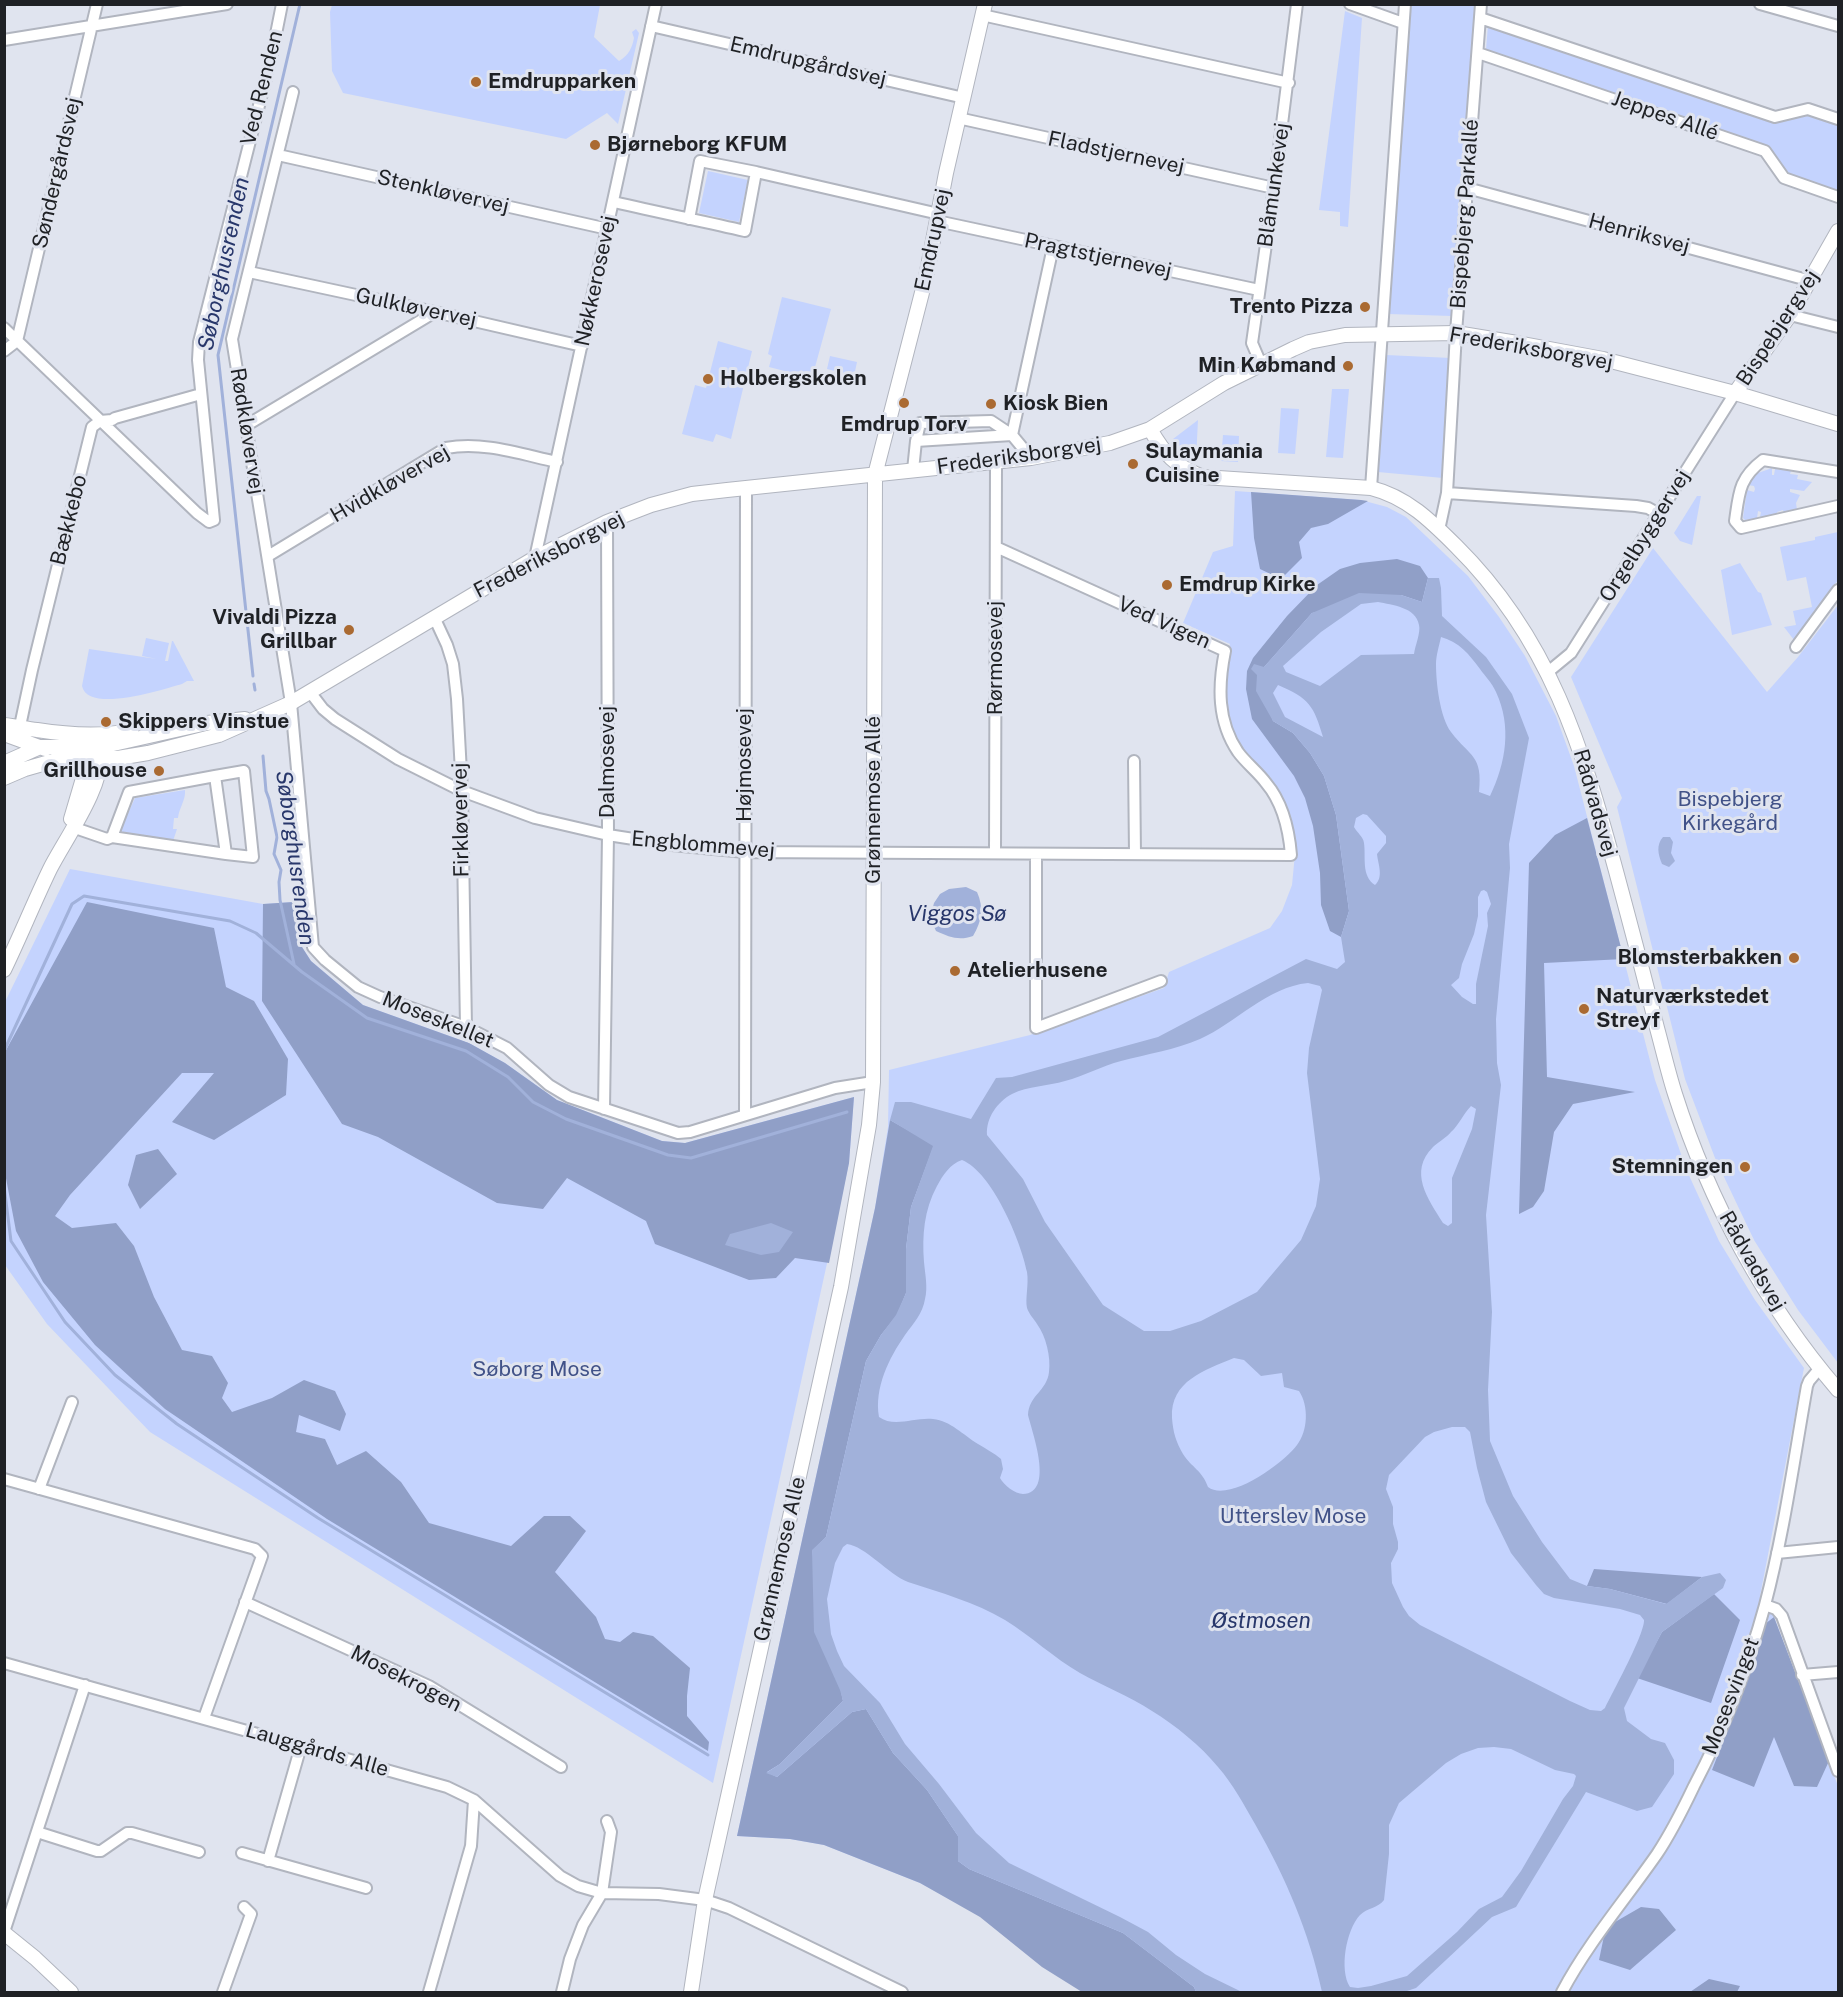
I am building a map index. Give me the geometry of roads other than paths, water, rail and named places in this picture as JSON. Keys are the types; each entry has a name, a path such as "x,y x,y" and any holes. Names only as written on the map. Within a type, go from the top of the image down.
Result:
{"street":[{"name":"Søndergårdsvej","path":"17,341 97,4"},
{"path":"4,40 227,4"},
{"name":"Ved Renden","path":"100,421 208,522 214,520 198,360 199,342 272,54 282,4"},
{"name":"Nøkkerosevej","path":"535,558 656,4"},
{"name":"Blåmunkevej","path":"1261,364 1252,343 1298,4"},
{"path":"1350,4 1403,23"},
{"path":"1371,488 1404,4"},
{"name":"Bispebjerg Parkallé","path":"1439,530 1447,493 1456,333 1481,4"},
{"path":"1760,4 1839,26"},
{"path":"984,10 1288,83"},
{"name":"Emdrupvej","path":"875,475 926,277 958,118 984,10"},
{"name":"Jeppes Allé","path":"1480,18 1774,117 1808,109 1839,119"},
{"name":"Emdrupgårdsvej","path":"651,27 964,98"},
{"name":"Jeppes Allé","path":"1478,53 1671,117 1764,151 1784,178 1839,197"},
{"name":"Rødkløvervej","path":"293,92 232,339 291,703 313,947"},
{"name":"Fladstjernevej","path":"958,118 1274,188"},
{"name":"Stenkløvervej","path":"278,155 608,229"},
{"name":"Pragtstjernevej","path":"689,219 700,162 756,172 1053,247 1259,290"},
{"path":"614,202 745,231 756,172"},
{"name":"Henriksvej","path":"1467,188 1810,281"},
{"name":"Bispebjergvej","path":"1735,393 1790,315 1839,231"},
{"path":"1012,435 1053,247"},
{"name":"Gulkløvervej","path":"249,272 582,346"},
{"path":"247,425 435,312"},
{"path":"1790,315 1839,327"},
{"path":"4,328 100,421 112,420 201,394"},
{"name":"Frederiksborgvej","path":"40,747 70,752 138,754 219,735 291,703 535,558 607,522 651,505 692,494 1031,458 1110,443 1150,429 1224,383 1293,349 1318,340 1345,335 1456,333 1603,359 1735,393 1839,424"},
{"path":"4,351 17,341"},
{"name":"Orgelbyggervej","path":"1548,672 1571,653 1735,393"},
{"name":"Bækkebo","path":"21,726 32,670 92,427 100,421"},
{"path":"913,470 920,423 991,421 1012,435 1031,458"},
{"name":"Rådvadsvej","path":"1150,429 1162,450 1172,461 1203,477 1371,488 1389,492 1418,511 1478,568 1515,615 1548,672 1576,736 1598,806 1675,1094 1703,1169 1723,1212 1760,1280 1799,1341 1839,1390"},
{"path":"916,441 1012,435"},
{"name":"Hvidkløvervej","path":"268,556 446,448 459,445 484,445 557,462"},
{"path":"1839,472 1763,460 1752,468 1741,483 1735,521 1741,528 1839,506"},
{"name":"Rørmosevej","path":"995,853 996,462"},
{"name":"Grønnemose Allé","path":"869,1125 873,1082 875,475"},
{"name":"Højmosevej","path":"745,1114 746,488"},
{"path":"1447,493 1636,506 1648,508 1659,514"},
{"name":"Dalmosevej","path":"604,1109 608,835 607,522"},
{"name":"Ved Vigen","path":"996,548 1225,651 1220,673 1223,716 1230,737 1239,753 1268,784 1280,806 1289,832 1291,855"},
{"path":"1796,647 1839,590"},
{"name":"Firkløvervej","path":"434,617 447,645 455,671 462,791 466,1027"},
{"name":"Engblommevej","path":"310,692 322,709 335,719 398,759 462,791 535,818 608,835 672,845 745,852 1291,855"},
{"name":"Frederiksborgvej","path":"95,753 195,725 256,717"},
{"name":"Frederiksborgvej","path":"37,730 98,736 169,724 195,725"},
{"path":"4,725 37,730 70,752"},
{"path":"4,734 21,726"},
{"path":"4,734 40,747"},
{"path":"4,763 40,747"},
{"name":"Frederiksborgvej","path":"4,778 53,761 70,752"},
{"path":"4,970 50,869 75,828 98,773 95,753"},
{"path":"63,847 95,753"},
{"path":"1134,760 1135,854"},
{"path":"75,828 107,839 112,837 253,857 244,771 129,792 112,837"},
{"path":"215,776 226,854"},
{"path":"1036,854 1036,1028 1161,981"},
{"name":"Moseskellet","path":"313,947 358,987 466,1027 507,1048 549,1085 569,1097 678,1133 690,1132 835,1088 873,1082"},
{"name":"Grønnemose Alle","path":"691,1992 705,1900 841,1287 869,1125"},
{"name":"Mosesvinget","path":"1562,1992 1581,1959 1658,1852 1695,1786 1724,1724 1765,1605 1777,1553 1807,1386 1820,1368"},
{"path":"39,1489 72,1402"},
{"path":"4,1479 255,1549 262,1556 204,1718"},
{"path":"1777,1553 1839,1547"},
{"name":"Mosekrogen","path":"245,1602 429,1686 561,1767"},
{"path":"1765,1605 1776,1609 1782,1616 1839,1771"},
{"name":"Lauggårds Alle","path":"4,1663 447,1786 474,1800 560,1876 578,1886 602,1893 660,1894 705,1900 729,1908 902,1992"},
{"path":"1802,1675 1839,1672"},
{"path":"71,1992 4,1932 85,1685"},
{"path":"268,1861 300,1746"},
{"path":"429,1992 471,1846 474,1800"},
{"path":"562,1992 570,1959 583,1925 602,1893 611,1832 608,1821"},
{"path":"37,1832 97,1851 101,1851 127,1833 132,1833 198,1852"},
{"path":"242,1854 366,1888"},
{"path":"224,1992 251,1914 244,1907"}],"water":[{"name":"Østmosen","path":"1428,578 1439,578 1442,616 1486,657 1512,694 1529,738 1509,844 1510,868 1496,1019 1497,1063 1501,1085 1486,1215 1492,1312 1488,1390 1490,1441 1513,1496 1542,1542 1570,1579 1587,1586 1610,1589 1666,1604 1702,1577 1720,1573 1726,1580 1723,1588 1662,1632 1624,1708 1627,1721 1651,1739 1665,1743 1674,1760 1674,1774 1652,1807 1637,1811 1586,1792 1516,1907 1492,1917 1416,1988 1404,1992 1322,1992 1303,1927 1277,1865 1233,1787 1196,1744 1170,1723 1143,1706 1070,1667 1005,1620 970,1603 908,1582 854,1546 847,1544 843,1547 835,1563 827,1599 831,1634 844,1666 880,1703 905,1744 976,1833 1009,1863 1148,1932 1176,1955 1205,1974 1242,1992 1196,1992 1194,1987 1123,1933 969,1869 958,1861 958,1836 927,1790 893,1753 866,1709 852,1712 777,1777 766,1773 780,1764 843,1701 814,1632 812,1550 826,1537 866,1361 896,1315 906,1293 906,1249 911,1207 933,1146 890,1120 895,1102 911,1102 971,1119 996,1078 1012,1077 1158,1037 1306,959 1337,969 1345,962 1341,937 1349,911 1336,815 1324,776 1310,753 1293,733 1273,721 1256,691 1257,675 1251,669 1254,664 1264,667 1312,613 1359,593 1401,595 1422,602","holes":["1378,602 1396,606 1413,614 1419,628 1414,654 1361,655 1320,686 1286,672 1283,666 1321,632 1361,604","1441,637 1453,642 1472,658 1496,692 1504,718 1505,744 1500,771 1490,796 1479,792 1480,780 1477,763 1447,726 1439,700 1436,661","1278,685 1297,694 1309,704 1317,718 1323,737 1285,717 1273,693","1363,814 1367,815 1386,836 1386,843 1377,854 1380,874 1375,885 1368,877 1363,841 1354,827 1356,818","1484,890 1491,904 1487,913 1488,926 1476,984 1476,1004 1473,1004 1462,997 1451,985 1459,978 1478,916 1478,897","1308,983 1320,986 1322,990 1309,1048 1307,1073 1320,1179 1316,1206 1301,1240 1257,1292 1201,1321 1170,1331 1144,1331 1103,1305 1045,1222 1023,1179 987,1135 988,1123 997,1106 1012,1094 1065,1081 1114,1063 1190,1043 1213,1032 1265,998 1293,986","1471,1106 1476,1109 1472,1129 1452,1178 1452,1223 1448,1226 1443,1223 1427,1195 1421,1176 1422,1166 1433,1147 1454,1129","962,1160 973,1167 984,1178 1004,1209 1024,1259 1028,1281 1027,1308 1043,1334 1047,1347 1048,1378 1031,1403 1028,1415 1037,1447 1040,1473 1038,1484 1033,1491 1023,1494 1010,1489 1000,1478 1003,1469 1001,1459 951,1425 933,1419 891,1422 879,1417 879,1395 884,1374 893,1353 924,1304 926,1294 923,1242 925,1223 937,1186 950,1167","1234,1358 1244,1360 1261,1376 1282,1373 1284,1387 1299,1391 1306,1411 1301,1439 1290,1453 1255,1479 1229,1490 1217,1491 1208,1487 1203,1477 1183,1454 1175,1437 1172,1423 1173,1405 1183,1386 1212,1367","1452,1427 1465,1427 1470,1432 1486,1502 1511,1553 1544,1594 1640,1615 1644,1620 1643,1627 1605,1708 1601,1711 1590,1710 1570,1701 1420,1625 1409,1616 1392,1583 1391,1563 1398,1549 1398,1542 1393,1524 1393,1507 1386,1489 1389,1475 1425,1437","1494,1747 1511,1749 1555,1770 1576,1776 1573,1786 1521,1871 1502,1897 1479,1909 1457,1932 1407,1976 1371,1986 1350,1987 1345,1971 1348,1940 1360,1915 1384,1900 1389,1854 1389,1825 1399,1803 1446,1763 1478,1748"]},
{"path":"1663,837 1670,837 1673,842 1671,853 1675,861 1669,867 1662,864 1659,853 1659,843"},
{"name":"Viggos Sø","path":"966,887 977,892 981,904 980,920 973,936 954,938 936,931 930,918 934,903 940,894 949,889"},
{"path":"771,1223 793,1232 779,1252 761,1255 725,1245 730,1234"}],"waterway":[{"name":"Søborghusrenden","path":"253,676 218,355 300,4"},
{"name":"Søborghusrenden","path":"254,684 255,690"},
{"name":"Søborghusrenden","path":"263,756 266,791 277,837 274,854 281,870 280,900 294,964"},
{"path":"4,1051 72,904 84,896 230,921 256,933 302,972 367,1018 466,1051 508,1077 533,1102 566,1119 668,1155 691,1158 847,1112"},
{"path":"4,1186 11,1241 65,1322 115,1375 177,1424 318,1518 708,1755"}],"place":[{"name":"Emdrupparken","path":"476,82"},
{"name":"Bjørneborg KFUM","path":"595,145"},
{"name":"Trento Pizza","path":"1365,307"},
{"name":"Min Købmand","path":"1348,366"},
{"name":"Holbergskolen","path":"708,379"},
{"name":"Emdrup Torv","path":"904,403"},
{"name":"Kiosk Bien","path":"991,404"},
{"name":"Sulaymania Cuisine","path":"1133,464"},
{"name":"Emdrup Kirke","path":"1167,585"},
{"name":"Vivaldi Pizza Grillbar","path":"349,630"},
{"name":"Skippers Vinstue","path":"106,722"},
{"name":"Grillhouse","path":"159,771"},
{"name":"Blomsterbakken","path":"1794,958"},
{"name":"Atelierhusene","path":"955,971"},
{"name":"Naturværkstedet Streyf","path":"1584,1009"},
{"name":"Stemningen","path":"1745,1167"}],"park label":[{"name":"Bispebjerg Kirkegård","path":"1730,812"},
{"name":"Søborg Mose","path":"537,1370"},
{"name":"Utterslev Mose","path":"1293,1517"}]}
